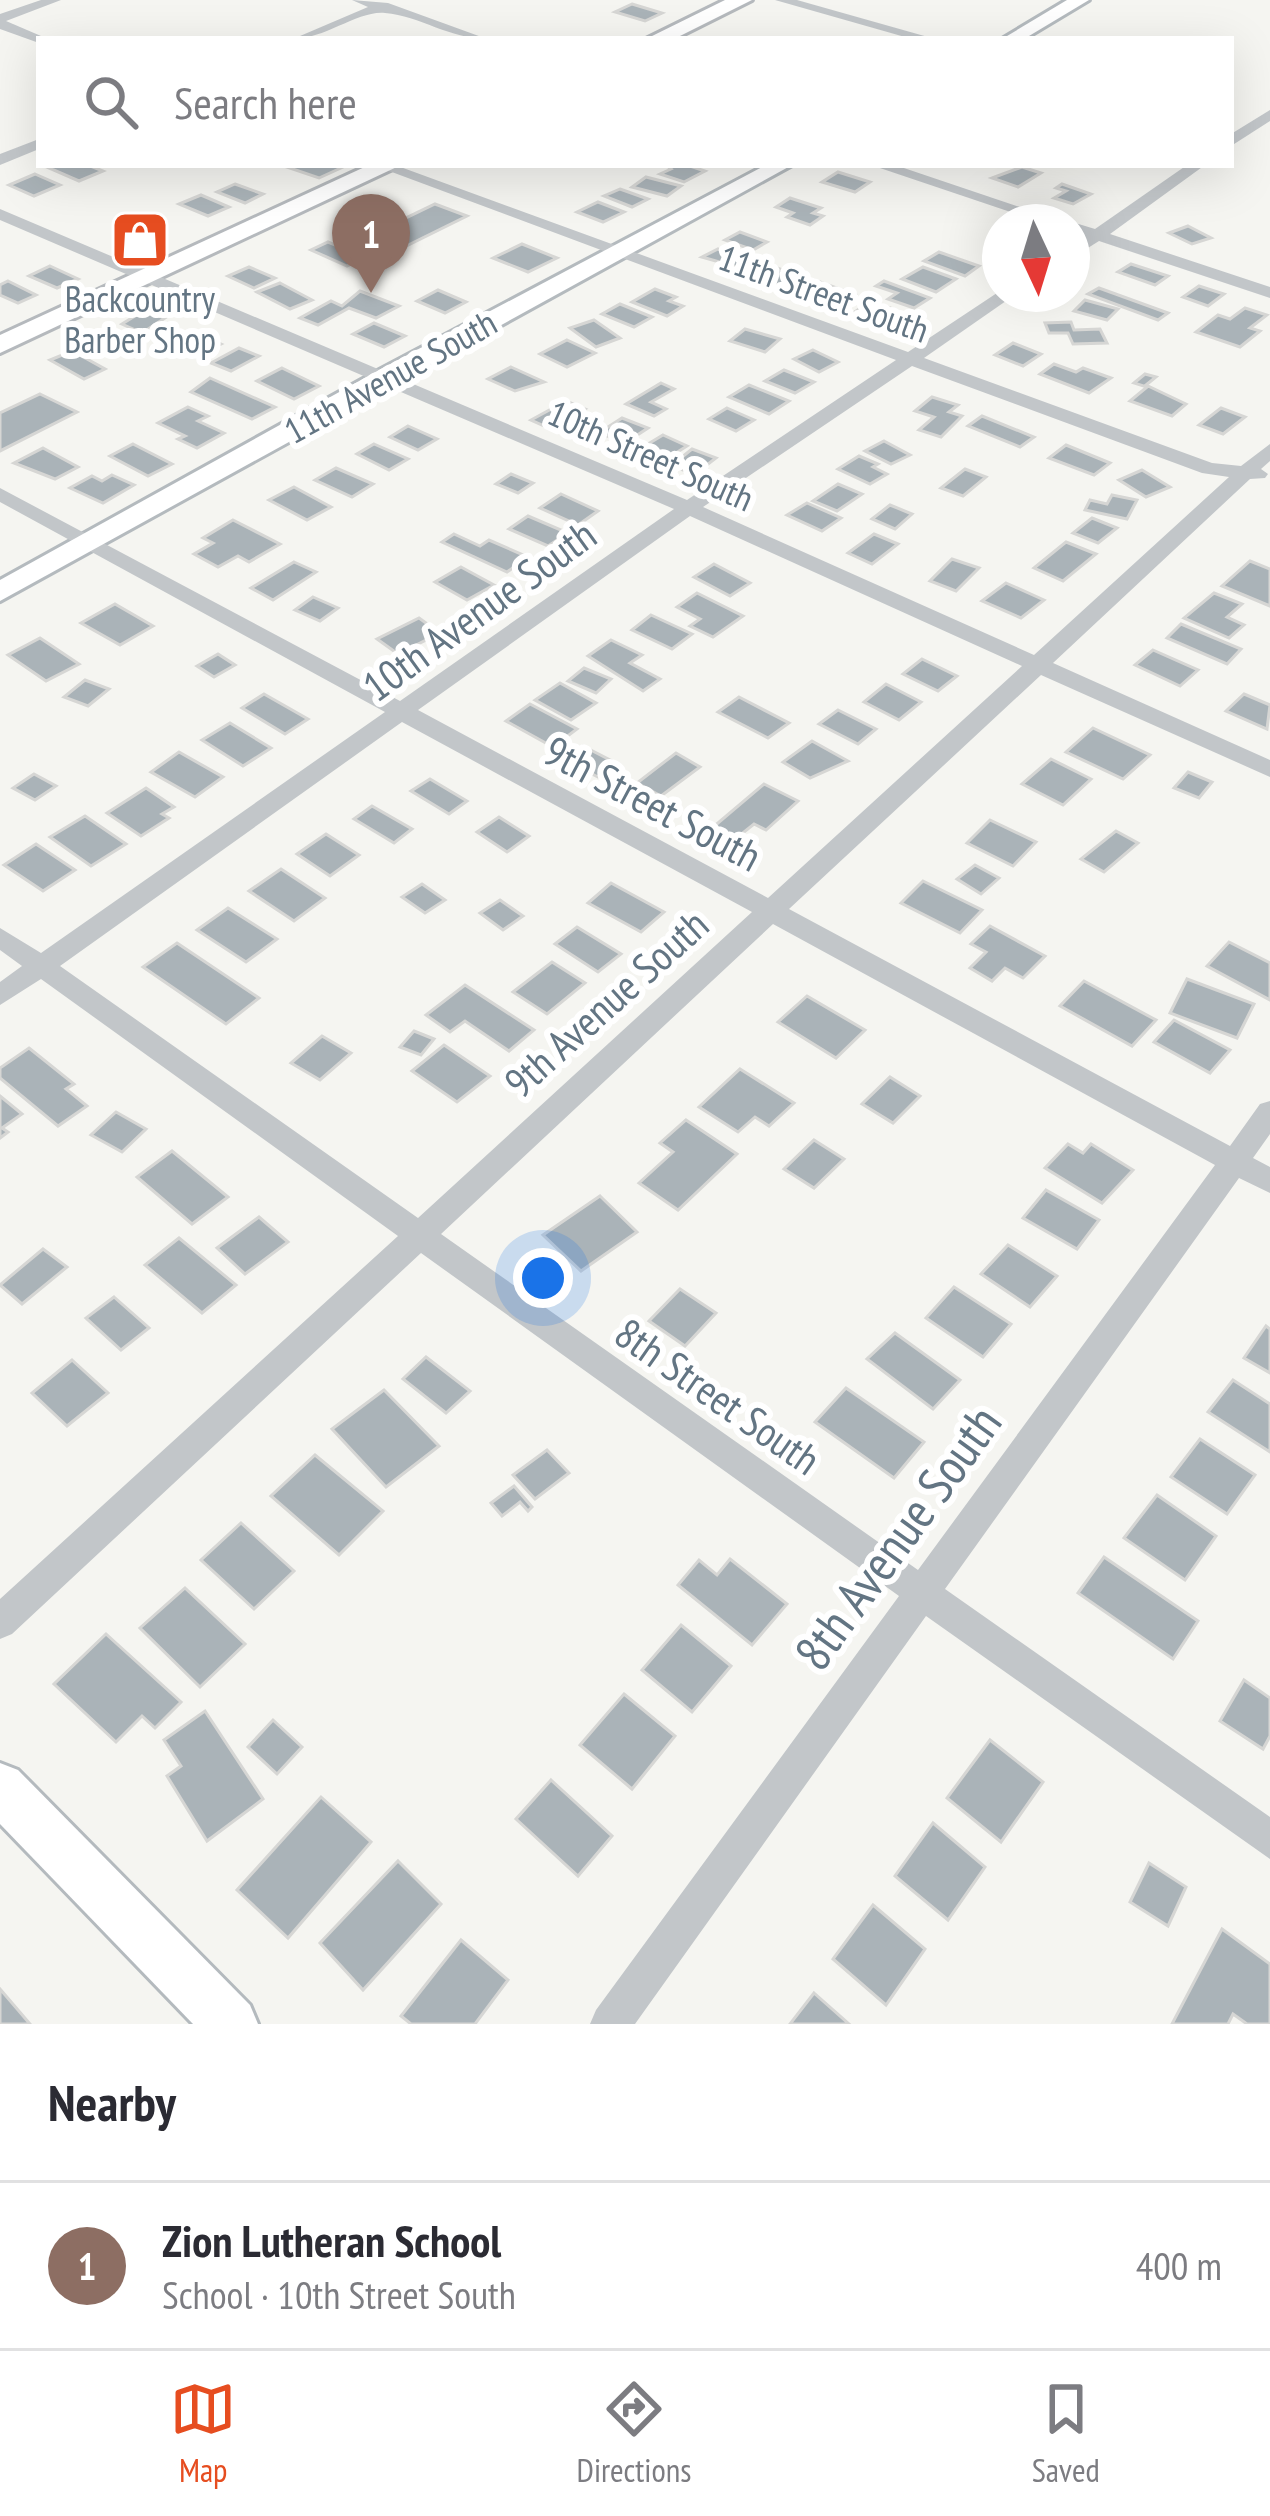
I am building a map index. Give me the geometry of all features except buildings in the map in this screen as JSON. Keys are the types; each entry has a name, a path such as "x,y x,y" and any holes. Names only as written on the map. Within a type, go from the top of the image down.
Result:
{"main road":[{"path":"664,36 742,0"},
{"path":"0,346 381,168"}],"street":[{"path":"0,21 54,0"},
{"path":"359,0 472,36"},
{"path":"308,36 398,0"},
{"path":"782,0 917,36"},
{"path":"1016,36 1080,0"},
{"path":"0,21 36,37"},
{"path":"1239,127 1270,114"},
{"path":"1239,127 1270,136"},
{"path":"0,160 36,145"},
{"name":"11th Street South","path":"390,168 1209,469 1258,474"},
{"name":"11th Avenue South","path":"0,592 388,375 776,168"},
{"path":"888,168 1000,204"},
{"path":"1090,242 1193,168"},
{"name":"10th Street South","path":"0,214 388,375 1270,769"},
{"path":"1090,233 1270,293"},
{"name":"10th Avenue South","path":"0,995 690,507 982,310"},
{"name":"9th Avenue South","path":"0,1622 416,1232 1036,665 1258,474 1270,450"},
{"name":"9th Street South","path":"0,494 1270,1181"},
{"name":"8th Street South","path":"0,937 1270,1840"},
{"name":"8th Avenue South","path":"610,2024 1270,1112"},
{"path":"0,1788 231,2024"}],"place":[{"name":"Backcountry Barber Shop","path":"140,240"},
{"name":"Zion Lutheran School","path":"371,293"}]}
